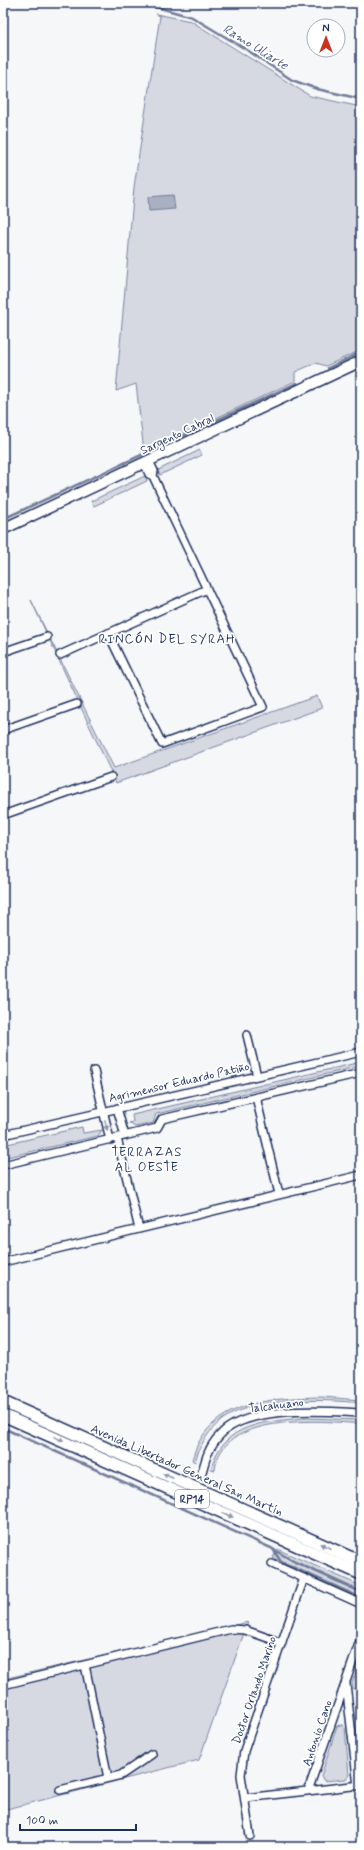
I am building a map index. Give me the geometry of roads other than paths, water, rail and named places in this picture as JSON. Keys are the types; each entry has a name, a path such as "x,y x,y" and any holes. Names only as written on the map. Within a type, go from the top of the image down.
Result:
{"main road":[{"name":"Sargento Cabral","path":"3,529 361,360"},
{"name":"Avenida Libertador General San Martín","path":"3,1402 361,1562"},
{"path":"23,1424 28,1413"},
{"name":"Avenida Libertador General San Martín","path":"3,1414 361,1574"}],"street":[{"path":"108,633 162,744 264,707 153,476 154,471 146,462"},
{"path":"60,655 207,589"},
{"path":"3,652 47,637"},
{"path":"3,730 78,704"},
{"path":"3,815 111,777"},
{"path":"247,1035 257,1076"},
{"name":"Agrimensor Eduardo Patiño","path":"3,1135 361,1052"},
{"path":"94,1071 103,1111 113,1139 139,1229"},
{"path":"3,1165 158,1128 162,1119 361,1073"},
{"path":"256,1097 279,1194"},
{"path":"118,1108 125,1136"},
{"path":"3,1262 361,1175"},
{"name":"Talcahuano","path":"201,1476 206,1455 220,1434 232,1425 247,1418 293,1412 326,1411 361,1413"},
{"path":"272,1564 361,1604"},
{"name":"Doctor Orlando Marino","path":"250,1836 241,1775 244,1751 304,1578"},
{"path":"3,1685 231,1629 245,1630 282,1643"},
{"name":"Antonio Cano","path":"308,1791 361,1638"},
{"path":"85,1665 108,1778"},
{"name":"Antonio Cano","path":"346,1682 359,1785"},
{"path":"60,1790 121,1775 152,1754"},
{"path":"244,1798 359,1785"}],"water":[{"path":"173,195 175,209 149,211 148,197"}],"waterway":[{"name":"Ramo Uliarte","path":"142,3 192,17 247,50 292,80 317,89 361,99"},
{"path":"328,368 361,352"},
{"path":"3,519 297,383"},
{"path":"3,1428 271,1548 295,1562 361,1592"},
{"path":"273,1549 281,1562 361,1598"}],"district":[{"name":"RINCÓN DEL SYRAH","path":"167,638"},
{"name":"TERRAZAS AL OESTE","path":"147,1158"}]}
